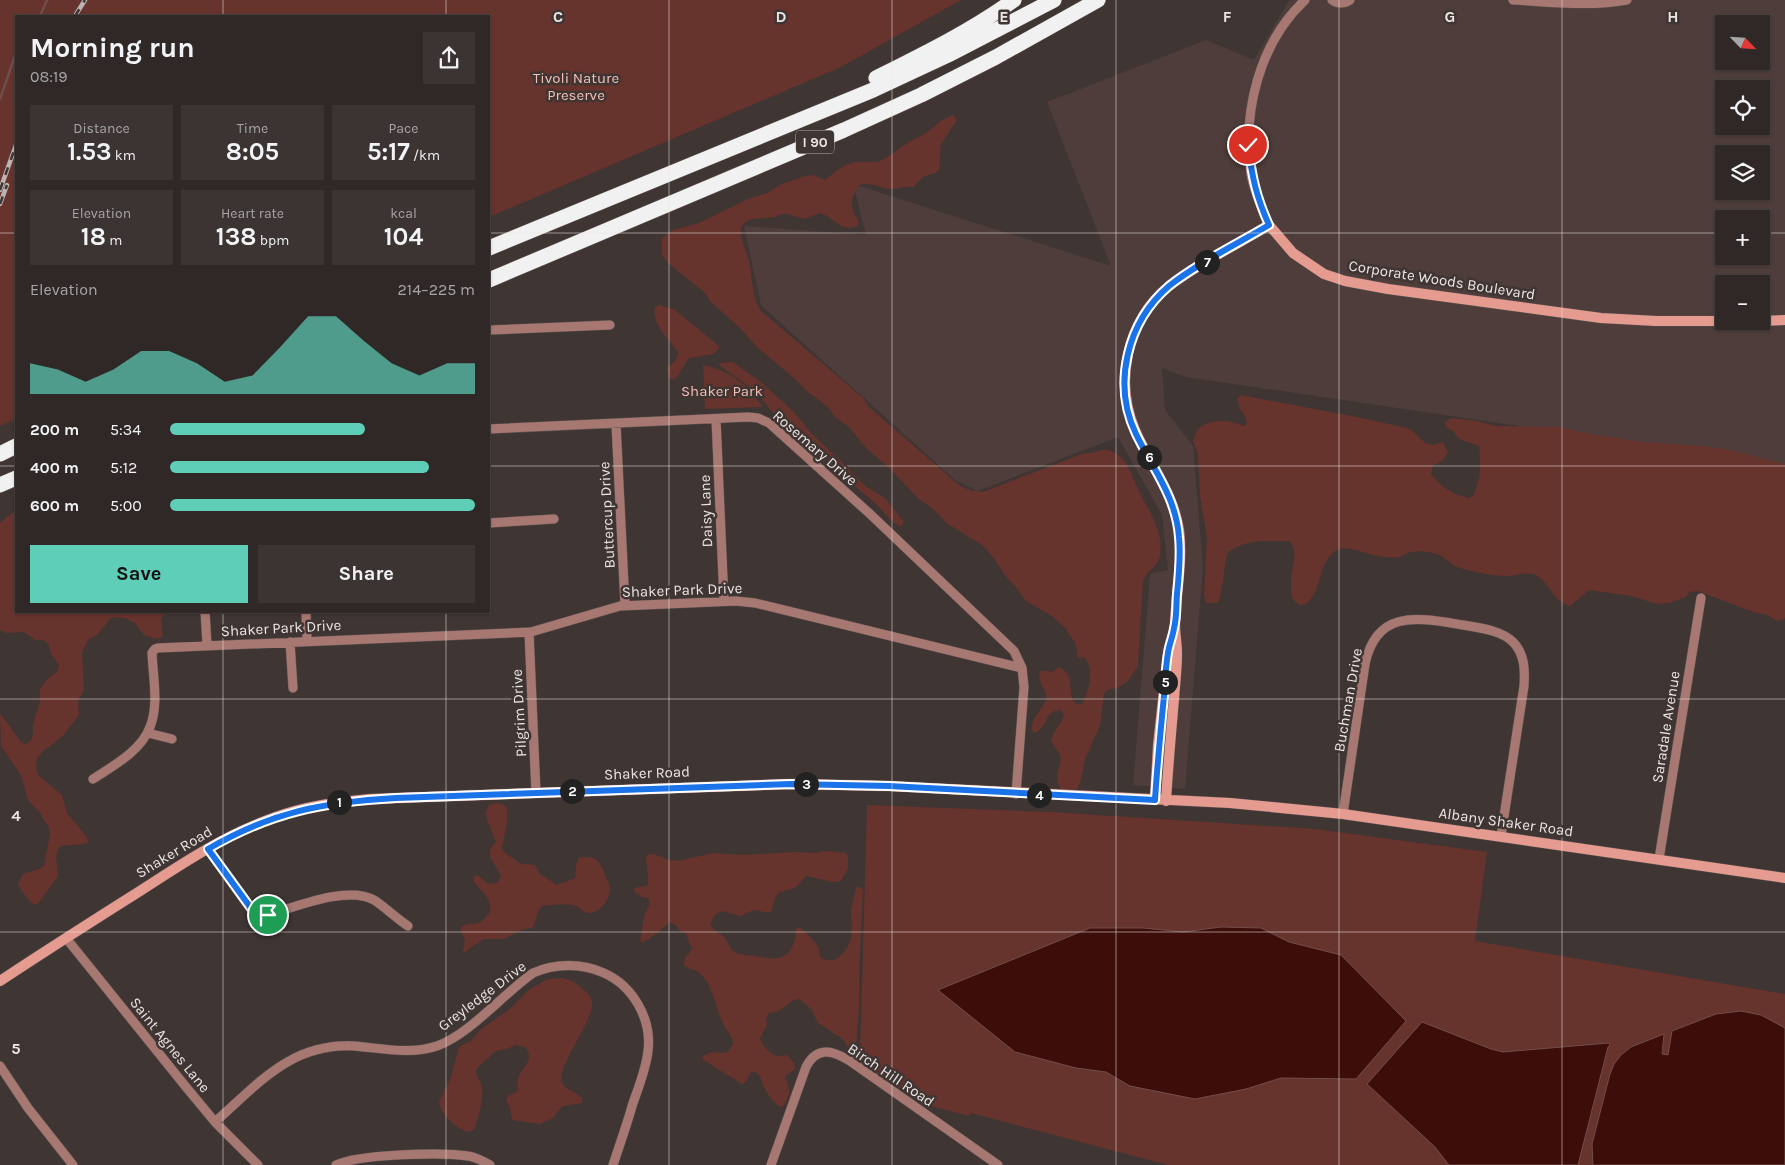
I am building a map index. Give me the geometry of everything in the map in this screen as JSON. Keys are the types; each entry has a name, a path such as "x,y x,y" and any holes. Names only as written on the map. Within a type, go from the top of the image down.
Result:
{"highway":[{"path":"758,136 951,40 1014,0"},
{"name":"I 90","path":"490,248 910,73 985,37 1054,0"},
{"name":"I 90","path":"490,280 883,113 996,57 1098,0"},
{"path":"0,449 15,445"},
{"path":"0,454 15,446"},
{"path":"0,484 15,478"}],"main road":[{"name":"Corporate Woods Boulevard","path":"1269,225 1293,253 1324,274 1345,281 1388,289 1601,318 1656,321 1715,321"},
{"path":"1166,800 1177,654 1175,626 1180,552 1177,521 1167,489 1136,434 1128,411 1124,382 1128,355 1138,325 1151,305 1163,292 1184,276 1269,225"},
{"path":"1770,321 1785,320"},
{"path":"1155,800 1158,745 1168,654 1175,626"},
{"name":"Shaker Road","path":"0,981 208,849 252,826 275,817 319,805 370,799 791,784 889,786 1016,794 1222,803"},
{"name":"Albany Shaker Road","path":"1222,803 1343,814 1785,878"}],"street":[{"name":"Corporate Woods Boulevard","path":"1269,225 1252,176 1248,145 1251,116 1257,82 1270,47 1295,10 1305,0"},
{"path":"1332,0 1343,3 1350,0"},
{"path":"1513,0 1575,4 1612,3 1627,0"},
{"path":"490,330 610,324"},
{"name":"Rosemary Drive","path":"490,429 751,417 761,419 769,423 869,513 1006,642 1016,655 1022,668"},
{"name":"Daisy Lane","path":"716,419 724,601"},
{"name":"Buttercup Drive","path":"616,424 626,605"},
{"path":"490,523 554,519"},
{"name":"Saradale Avenue","path":"1659,859 1700,598"},
{"name":"Shaker Park Drive","path":"148,733 154,709 152,654 158,648 529,632 607,608 626,605 724,601 754,603 1022,668"},
{"path":"205,613 207,646"},
{"path":"306,613 307,641"},
{"name":"Buchman Drive","path":"1343,814 1365,664 1370,648 1377,636 1392,624 1412,619 1430,620 1495,632 1513,641 1521,653 1524,669 1524,686 1501,836"},
{"name":"Pilgrim Drive","path":"529,632 536,792"},
{"path":"290,642 292,688"},
{"path":"1016,794 1024,687 1022,668"},
{"path":"93,779 127,755 148,733 172,739"},
{"path":"208,849 251,910 259,915 268,915 329,898 352,895 373,899 408,926"},
{"name":"Saint Agnes Lane","path":"66,938 157,1053 215,1122 258,1165"},
{"name":"Greyledge Drive","path":"215,1122 276,1069 303,1054 319,1048 332,1046 411,1050 435,1046 458,1034 534,973 545,968 563,965 578,966 601,972 615,979 626,988 641,1009 648,1034 645,1065 613,1165"},
{"name":"Birch Hill Road","path":"771,1165 806,1067 814,1055 827,1052 837,1054 850,1061 998,1165"},
{"path":"0,1066 28,1108 73,1165"},
{"path":"336,1165 356,1159 431,1154 470,1156 490,1165"}],"shaded area":[{"path":"1291,0 1785,0 1785,465 1186,377 1162,368 1165,410 1193,446 1203,567 1185,789 1133,785 1150,574 1168,570 1162,515 1118,437 978,491 955,480 761,305 744,226 866,235 853,184 1111,266 1047,102 1206,40 1254,60 1288,2"},
{"path":"1221,927 1261,928 1289,942 1341,955 1406,1021 1356,1079 1281,1078 1246,1089 1195,1099 1130,1086 1106,1072 1076,1068 1015,1052 938,990 1090,928 1143,928 1183,932"},
{"path":"1741,1011 1761,1015 1785,1028 1785,1165 1593,1165 1592,1144 1610,1074 1614,1064 1621,1055 1631,1047 1664,1034 1662,1054 1668,1055 1672,1031 1716,1014"},
{"path":"1422,1022 1503,1052 1609,1043 1610,1046 1608,1047 1578,1165 1449,1165 1435,1147 1367,1084"}],"green space":[{"name":"Tivoli Nature Preserve","path":"0,0 961,0 841,67 490,217 490,15 15,15 15,419 0,426"},
{"path":"953,115 957,120 941,144 939,170 923,177 913,187 888,189 868,184 859,185 852,200 852,208 859,222 857,226 851,228 843,227 820,213 804,219 781,214 776,217 747,221 741,227 741,236 749,261 755,300 761,311 863,398 869,407 959,485 969,490 983,492 1084,453 1103,450 1112,451 1117,454 1128,466 1158,530 1161,547 1160,556 1143,581 1138,666 1128,681 1117,688 1107,690 1104,694 1100,726 1085,759 1078,788 1075,790 1061,789 1057,781 1061,757 1051,741 1064,714 1060,710 1055,711 1049,715 1044,725 1037,732 1033,732 1031,728 1034,719 1047,699 1039,677 1041,670 1052,672 1059,667 1065,671 1070,680 1071,695 1076,704 1082,704 1087,693 1090,680 1089,667 1084,657 1078,658 1076,644 1065,628 1052,616 1026,601 982,545 948,524 933,509 919,499 885,464 866,448 849,427 835,417 827,406 809,393 757,347 741,329 711,302 704,292 668,263 662,254 662,239 670,231 699,223 748,199 767,193 782,184 805,176 813,175 825,180 848,164 855,162 877,162"},
{"path":"660,305 675,310 720,347 714,354 689,358 675,380 669,378 667,368 675,361 679,354 662,332 656,320 655,307"},
{"path":"733,362 762,383 793,411 812,434 864,485 886,499 903,521 903,525 899,526 891,520 877,505 834,468 813,446 775,415 753,389 719,365 720,363"},
{"name":"Shaker Park","path":"703,365 731,375 750,391 763,407 705,409"},
{"path":"1241,395 1407,428 1431,445 1443,442 1448,452 1443,460 1433,466 1431,474 1447,489 1468,498 1473,496 1479,478 1479,446 1459,439 1453,431 1446,427 1445,422 1451,418 1477,421 1495,426 1559,427 1595,435 1643,442 1701,446 1730,450 1785,464 1785,618 1777,621 1768,615 1756,613 1698,591 1689,592 1686,597 1670,603 1657,604 1631,596 1589,590 1570,606 1559,600 1543,581 1533,574 1526,573 1506,576 1477,572 1460,568 1441,556 1426,552 1409,553 1401,557 1386,557 1347,549 1337,550 1329,557 1324,565 1314,595 1307,603 1301,605 1294,601 1291,593 1291,578 1295,555 1290,541 1251,542 1228,552 1218,603 1206,603 1204,594 1207,537 1200,496 1198,454 1193,441 1198,429 1208,423 1220,421 1244,426 1247,424 1237,399"},
{"path":"15,511 15,613 166,613 161,619 163,635 161,638 155,639 144,635 135,623 125,618 113,617 98,634 88,640 82,652 84,690 78,701 79,715 63,736 42,752 37,759 36,769 38,775 62,795 67,813 87,837 88,842 59,847 56,856 58,876 39,903 35,905 25,895 18,883 23,874 44,866 50,834 49,828 40,813 28,800 21,775 1,746 0,714 21,742 24,744 29,743 33,736 33,724 40,702 40,689 47,679 57,672 59,665 51,654 49,645 43,640 35,640 24,632 6,633 0,630 0,523"},
{"path":"498,803 505,806 507,810 502,849 504,852 521,864 535,865 540,874 557,885 575,878 576,864 579,858 594,858 602,867 610,885 610,892 603,906 591,913 573,905 542,906 532,928 521,930 504,939 483,939 463,952 465,940 460,928 466,924 481,922 489,913 490,908 488,899 474,882 474,876 478,875 487,883 492,884 498,882 501,876 490,855 490,851 496,842 487,820 486,812 489,805"},
{"path":"867,805 1051,812 1315,829 1487,852 1475,941 1785,994 1785,1165 1168,1165 971,1113 969,1116 923,1104 863,1064 860,1058"},
{"path":"826,851 845,853 848,856 848,868 841,881 832,882 807,876 796,887 777,895 769,913 754,910 740,916 722,911 714,916 710,924 714,930 724,937 735,952 773,959 788,953 795,940 796,929 799,927 818,946 820,957 826,960 836,959 844,952 852,934 851,912 856,888 858,886 863,890 857,1055 851,1054 844,1040 818,1023 811,1009 799,999 794,1000 780,1010 769,1013 766,1019 767,1026 760,1038 761,1041 767,1050 776,1056 787,1055 794,1063 795,1069 785,1076 789,1093 784,1106 781,1107 770,1097 755,1072 751,1072 746,1082 742,1084 702,1059 703,1056 712,1052 728,1052 733,1044 732,1038 720,1017 712,991 705,979 699,972 684,965 685,958 692,949 685,932 680,931 677,926 669,922 644,942 640,942 644,916 650,903 648,898 642,897 633,890 648,884 646,857 648,855 654,854 669,860 678,861 713,853 745,855"},
{"path":"564,978 582,988 589,995 592,1002 587,1020 561,1077 564,1086 579,1095 583,1099 582,1103 563,1106 553,1118 540,1124 512,1120 506,1099 518,1091 518,1078 529,1056 525,1047 516,1045 496,1051 476,1069 476,1074 482,1087 482,1096 474,1130 467,1132 453,1124 446,1117 439,1102 451,1077 459,1047 472,1040 480,1030 510,1009 530,989 548,979"}],"waterway":[{"path":"40,15 47,0"},
{"path":"0,99 15,56"}],"railway":[{"path":"76,15 85,0"},
{"path":"0,190 15,148"},
{"path":"0,204 7,185"}],"route":[{"path":"268,915 261,916 253,911 208,849 229,836 252,826 275,817 319,805 370,799 770,784 889,786 1155,800 1158,745 1168,654 1175,626 1180,538 1176,514 1170,497 1136,434 1128,411 1124,382 1126,366 1130,346 1138,325 1151,305 1163,292 1184,276 1269,225 1252,176 1248,145"}]}
